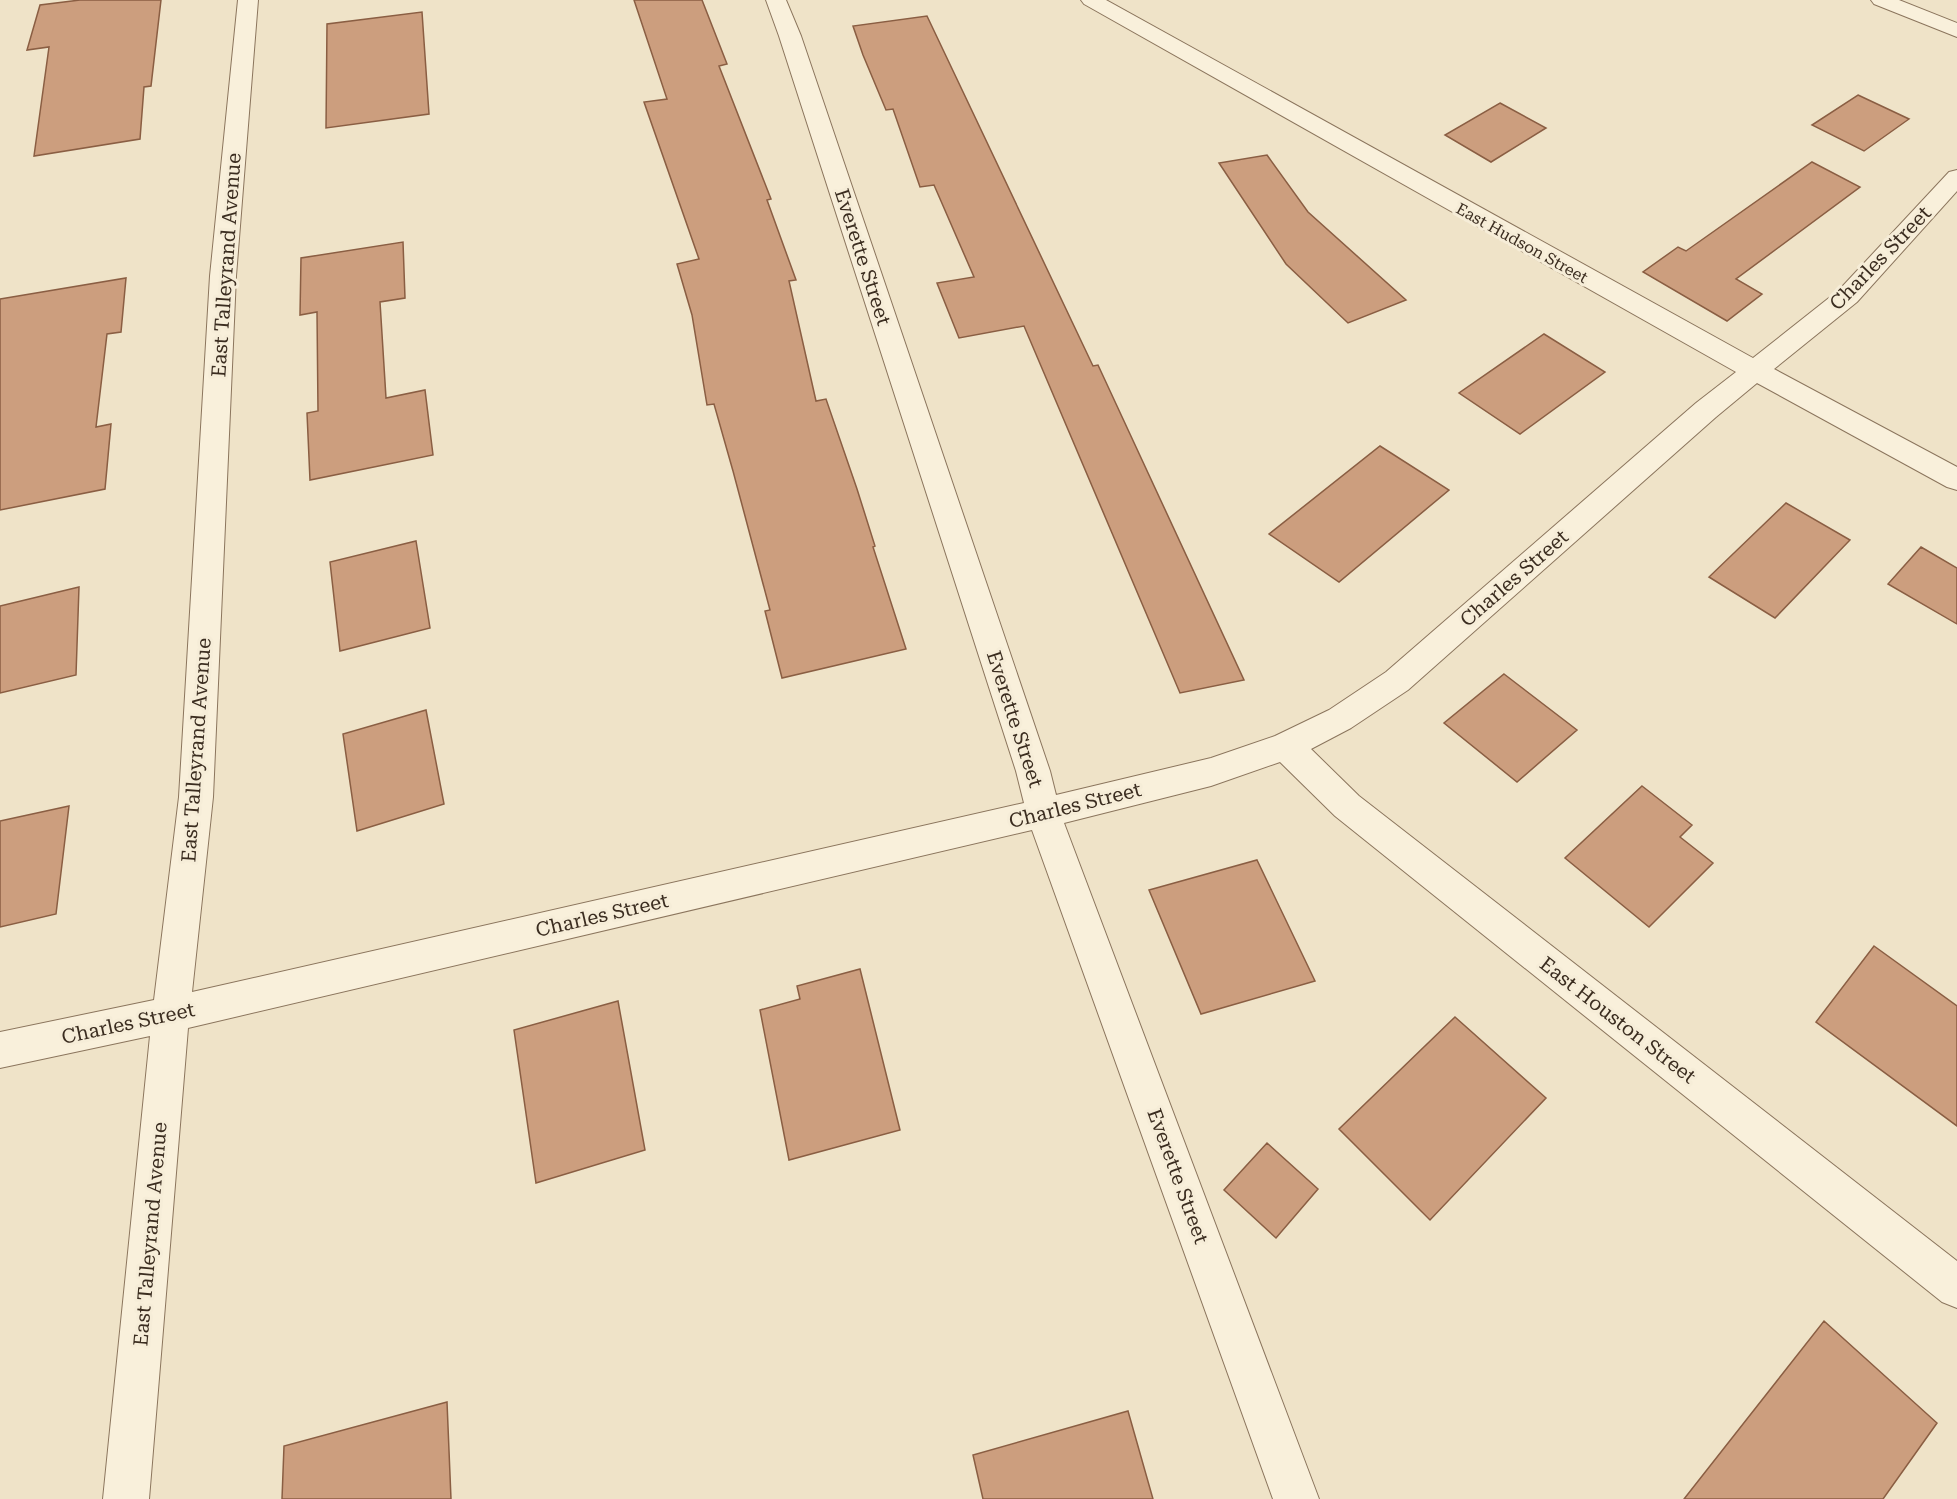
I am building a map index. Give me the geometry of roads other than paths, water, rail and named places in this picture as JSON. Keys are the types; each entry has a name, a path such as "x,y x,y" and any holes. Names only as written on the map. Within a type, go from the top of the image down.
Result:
{"street":[{"name":"East Talleyrand Avenue","path":"126,1499 171,1014 196,797 223,276 248,0"},
{"name":"Everette Street","path":"776,0 1033,771 1043,813 1296,1499"},
{"name":"East Hudson Street","path":"1091,0 1717,352 1756,370 1821,408 1957,480"},
{"path":"1881,0 1957,31"},
{"name":"Charles Street","path":"0,1050 171,1014 1043,813 1211,772 1286,746 1340,719 1397,681 1706,410 1848,296 1957,177"},
{"name":"East Houston Street","path":"1286,746 1347,806 1957,1287"}]}
